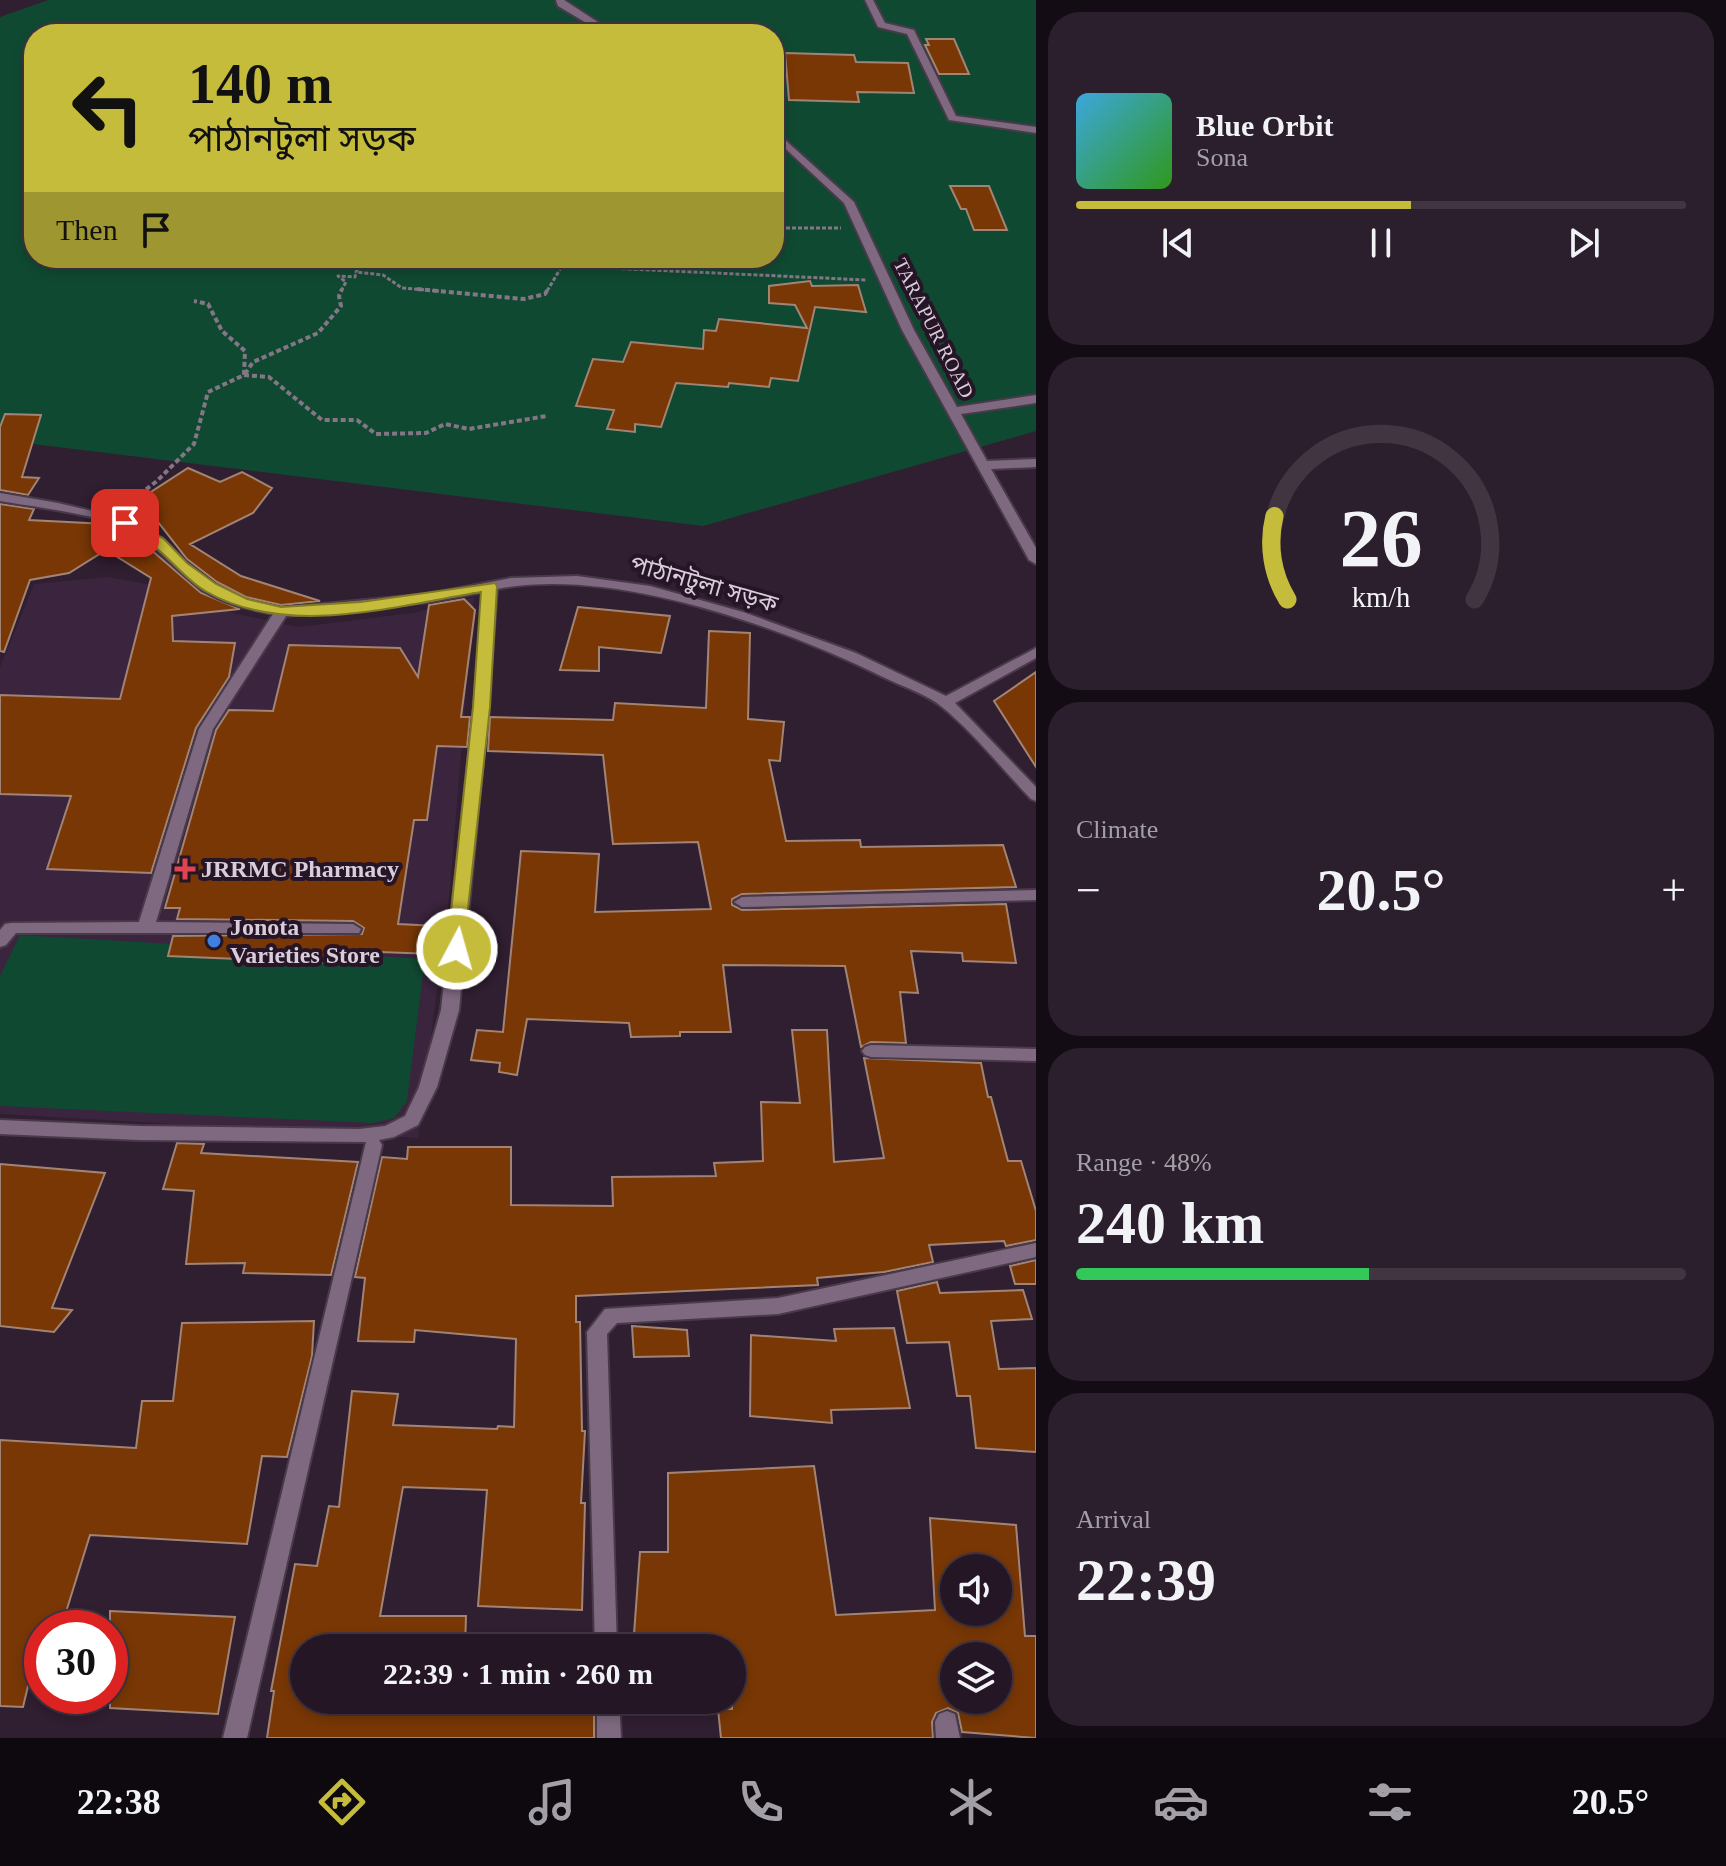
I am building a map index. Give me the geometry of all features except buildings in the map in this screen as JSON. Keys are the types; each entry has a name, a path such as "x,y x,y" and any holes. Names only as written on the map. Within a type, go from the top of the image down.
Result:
{"street":[{"path":"560,0 561,4 594,24"},
{"path":"869,0 881,25 911,32 952,118 1036,130"},
{"name":"TARAPUR ROAD","path":"784,142 849,202 908,330 1036,560"},
{"path":"953,411 1036,399"},
{"path":"985,465 1036,463"},
{"name":"পাঠানটুলা সড়ক","path":"0,497 125,523 158,542 210,588 241,603 281,612 374,605 511,582 577,580 650,590 738,615 851,656 946,702 1036,796"},
{"path":"0,1127 139,1133 359,1136 388,1132 412,1120 428,1087 450,1010 481,707 490,586"},
{"path":"146,927 206,729 281,612"},
{"path":"946,702 1036,652"},
{"path":"742,902 1036,895"},
{"path":"0,941 11,928 353,929"},
{"path":"871,1051 1036,1055"},
{"path":"235,1738 373,1145"},
{"path":"606,1634 597,1332 612,1315 778,1306 1036,1250"},
{"path":"608,1714 609,1738"}],"path":[{"path":"784,228 862,228"},
{"path":"244,375 253,362 318,333 341,306 339,296 346,282 338,276 355,277 358,268"},
{"path":"356,272 383,275 402,288 524,299 545,294 561,268"},
{"path":"605,268 887,281"},
{"path":"194,301 208,304 222,331 245,351 244,375"},
{"path":"108,519 157,481 194,444 208,392 244,375 269,377 322,420 357,420 376,434 426,433 445,424 469,429 547,416"}],"shaded area":[{"path":"107,577 180,590 237,614 298,627 413,613 474,597 450,888 418,1138 0,1114 0,667 34,584"}],"green space":[{"path":"48,0 1036,0 1036,431 703,526 0,440 0,17"},
{"path":"20,935 425,959 407,1101 394,1118 373,1123 0,1106 0,976"}],"place":[{"name":"JRRMC Pharmacy","path":"185,869"},
{"name":"Jonota Varieties Store","path":"214,941"}],"route":[{"path":"125,523 158,542 210,588 241,603 281,612 429,598 490,586 457,949"}]}
